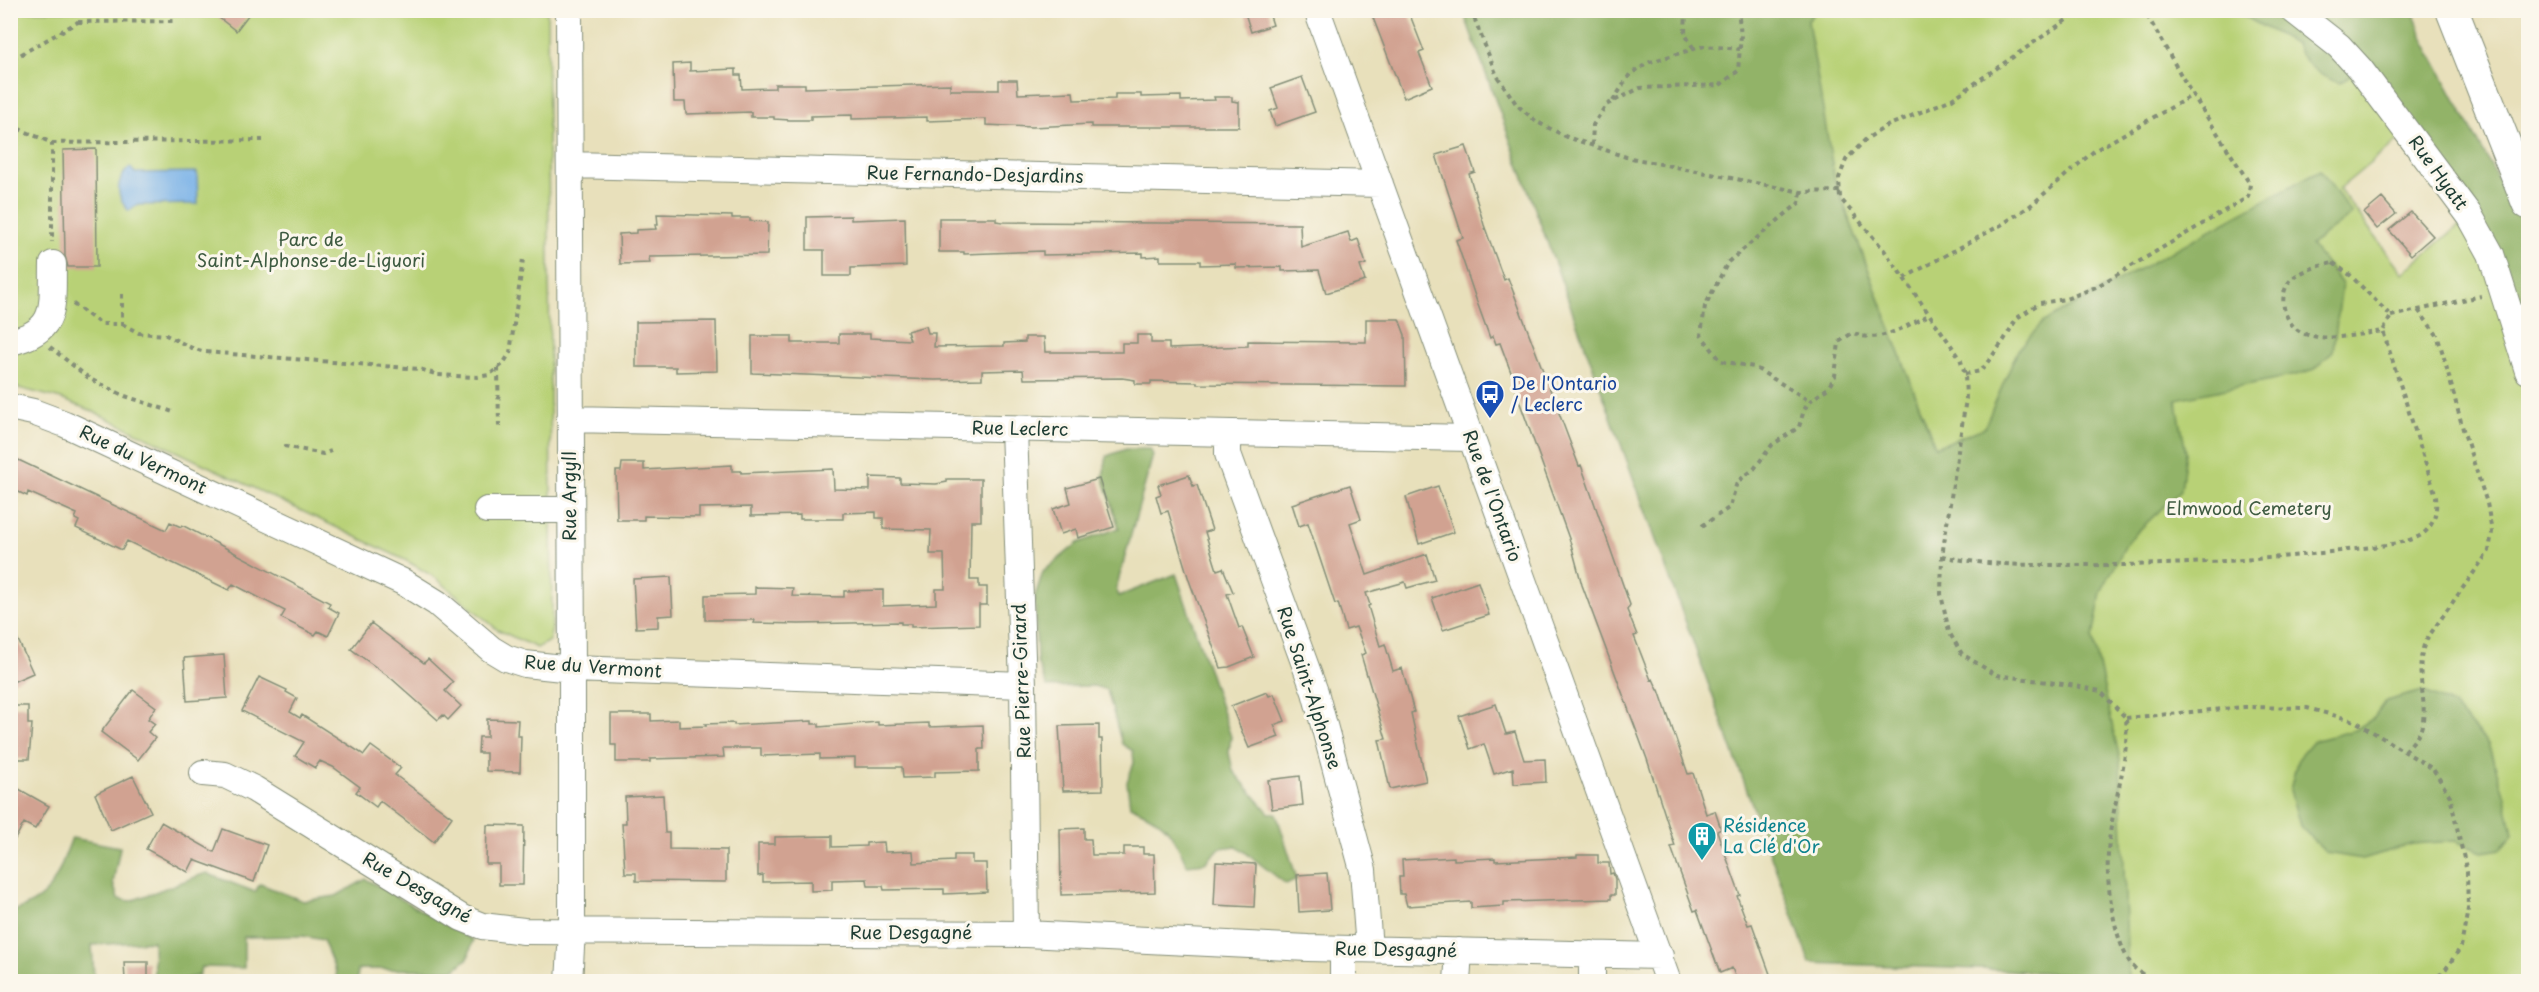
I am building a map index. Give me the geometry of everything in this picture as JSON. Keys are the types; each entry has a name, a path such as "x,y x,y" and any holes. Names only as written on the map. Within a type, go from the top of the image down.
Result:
{"main road":[{"path":"2452,10 2529,202"}],"street":[{"name":"Rue Argyll","path":"569,10 572,669 570,981"},
{"name":"Rue de l'Ontario","path":"1317,10 1668,981"},
{"name":"Rue Hyatt","path":"2293,10 2339,46 2360,69 2451,188 2491,254 2529,371"},
{"name":"Rue Fernando-Desjardins","path":"570,165 1380,184"},
{"path":"10,342 35,335 52,311 53,264"},
{"name":"Rue du Vermont","path":"10,407 33,412 65,424 403,582 437,603 491,649 506,658 525,664 572,669 1023,685"},
{"name":"Rue Leclerc","path":"570,419 1470,438"},
{"name":"Rue Pierre-Girard","path":"1014,429 1023,685 1026,934"},
{"name":"Rue Saint-Alphonse","path":"1228,433 1228,454 1318,703 1363,870 1369,949"},
{"path":"488,510 570,510"},
{"name":"Rue Desgagné","path":"203,772 225,775 254,789 462,918 482,926 524,931 1026,934 1343,949 1660,956"},
{"path":"1342,981 1343,949"},
{"path":"1457,981 1459,951"},
{"path":"1592,954 1592,981"}],"path":[{"path":"78,22 80,10"},
{"path":"1471,10 1497,76 1517,105 1537,122 1568,137 1626,157 1801,192 1840,191"},
{"path":"1686,10 1685,34 1694,49"},
{"path":"1592,146 1593,125 1606,105 1640,88 1720,85 1738,71 1740,49 1738,10"},
{"path":"2081,10 1952,99 1887,126 1866,139 1846,160 1839,178 1840,198 1884,250 1904,278 1960,358 1965,374 1966,399 1942,556 1941,594 1949,632 1962,654 1996,675 2100,691 2126,718 2125,753 2108,854 2113,912 2122,946 2132,966 2153,981"},
{"path":"1965,374 1981,371 2017,318 2040,303 2066,299 2096,287 2248,197 2250,184 2193,95 2144,10"},
{"path":"13,59 78,22 177,21"},
{"path":"1613,102 1630,74 1650,62 1704,46 1740,49"},
{"path":"1904,278 2001,225 2031,206 2094,151 2193,95"},
{"path":"10,125 52,143 263,140"},
{"path":"52,143 53,264"},
{"path":"1801,192 1799,203 1728,262 1705,306 1701,335 1721,361 1754,367 1810,401"},
{"path":"70,301 101,324 122,324 139,333 166,334 192,348 205,352 383,366 452,376 489,375 498,368 510,352 523,259"},
{"path":"2383,331 2328,338 2303,334 2286,317 2282,295 2292,279 2312,267 2333,263 2350,275 2391,316"},
{"path":"1942,556 1961,561 2024,565 2184,563 2298,555 2390,545 2423,534 2437,514 2436,496 2383,331 2391,316 2503,291"},
{"path":"122,294 122,324"},
{"path":"2404,752 2421,730 2420,655 2426,640 2489,551 2492,532 2487,503 2464,432 2444,354 2437,335 2418,310"},
{"path":"1702,526 1730,507 1737,482 1754,469 1772,445 1799,427 1804,410 1810,401 1828,388 1835,376 1839,342 1852,333 1860,337 1880,337 1929,315"},
{"path":"35,335 90,379 125,396 176,413"},
{"path":"498,368 499,427"},
{"path":"284,446 323,454 331,451"},
{"path":"2126,718 2244,707 2307,708 2355,721 2433,769 2450,796 2467,872 2468,909 2461,947 2443,973 2424,981"}],"green space":[{"name":"Parc de Saint-Alphonse-de-Liguori","path":"11,11 547,11 552,629 549,641 537,648 498,630 436,578 407,561 92,411 61,399 11,386"},
{"path":"1463,11 1815,11 1808,21 1835,181 1935,447 1984,428 2018,350 2043,322 2320,170 2352,214 2311,245 2342,284 2333,351 2315,369 2296,375 2176,399 2186,452 2181,490 2128,541 2101,592 2093,638 2120,760 2128,978 2006,970 1810,963"},
{"name":"Elmwood Cemetery","path":"1761,11 2293,11 2408,132 2339,189 2403,273 2470,216 2528,371 2528,981 2196,982 2006,970 1935,447 1835,181"},
{"path":"2234,11 2413,11 2423,39 2528,235 2528,371 2491,254 2360,70 2340,83 2333,80 2308,64 2296,44"},
{"path":"1126,449 1150,449 1153,455 1116,589 1119,596 1176,574 1231,737 1229,753 1233,771 1269,813 1276,813 1297,879 1286,884 1237,846 1220,848 1205,863 1187,865 1177,843 1166,828 1152,817 1130,806 1127,782 1134,763 1133,751 1122,744 1107,690 1094,686 1047,687 1037,662 1035,596 1043,572 1078,543 1119,528 1103,476 1107,456"},
{"path":"2423,691 2453,705 2488,744 2505,797 2513,834 2501,849 2482,852 2455,841 2412,844 2363,859 2326,853 2300,826 2290,790 2298,758 2313,741 2355,730 2374,718 2386,701"},
{"path":"72,838 120,847 113,883 118,899 131,901 206,873 255,892 260,884 303,901 336,896 366,879 473,940 468,958 454,970 358,969 357,981 337,981 336,972 323,940 303,936 244,937 244,968 201,967 199,976 171,981 154,976 153,941 92,945 94,978 91,981 11,981 11,912 26,906 46,893 57,875"}],"water":[{"path":"130,167 135,173 197,172 198,204 136,205 129,211 121,200 119,183"}],"building":[{"path":"209,10 252,10 236,31"},
{"path":"1244,10 1268,10 1273,25 1251,32"},
{"path":"1370,10 1408,10 1424,51 1419,53 1432,86 1404,98"},
{"path":"690,63 690,71 736,69 736,75 741,75 742,89 775,88 775,84 805,84 805,88 950,84 950,90 999,90 999,80 1017,80 1018,94 1073,92 1074,100 1115,99 1115,94 1141,94 1141,97 1181,96 1181,101 1232,97 1232,101 1239,102 1239,127 1091,127 1091,124 1032,127 986,125 986,119 927,121 927,117 852,119 852,115 811,116 811,120 790,120 751,117 751,112 686,114 685,102 674,102 673,64"},
{"path":"1302,77 1315,112 1275,126 1270,111 1278,108 1271,88"},
{"path":"1466,146 1475,172 1469,174 1484,225 1504,280 1508,278 1579,466 1581,465 1630,605 1627,610 1637,635 1634,636 1651,680 1653,679 1659,690 1688,774 1693,773 1706,814 1715,811 1721,829 1717,831 1740,895 1737,896 1748,925 1752,924 1770,974 1750,981 1737,981 1732,968 1720,973 1697,910 1694,911 1671,847 1675,846 1647,759 1582,585 1571,544 1516,392 1518,391 1500,343 1496,344 1493,336 1490,338 1456,240 1463,238 1436,155"},
{"path":"96,149 97,267 68,267 65,256 63,150"},
{"path":"2382,198 2396,214 2377,229 2364,213"},
{"path":"2411,212 2433,236 2411,255 2389,230"},
{"path":"657,214 732,216 732,218 750,218 750,221 768,222 767,255 649,257 650,263 620,264 619,234 656,229"},
{"path":"851,216 851,220 905,218 906,266 851,268 851,276 824,276 824,250 807,250 807,217"},
{"path":"939,218 996,218 996,221 1003,222 1300,224 1301,247 1348,232 1351,242 1358,239 1366,264 1360,266 1365,281 1326,293 1319,270 1282,271 1282,267 1236,268 1236,264 1200,265 1200,261 1160,261 1160,256 1143,257 1143,253 1043,255 1043,251 964,254 964,252 939,252"},
{"path":"1366,319 1399,319 1405,335 1406,386 1197,384 1197,382 1151,381 1151,384 1135,384 1135,380 1122,378 1024,379 1023,370 982,371 982,379 935,380 752,373 752,336 792,336 792,343 839,343 839,334 870,334 870,338 910,340 907,331 926,326 928,333 935,333 934,347 1004,346 1004,343 1025,342 1025,337 1044,337 1045,352 1122,352 1122,343 1137,343 1137,335 1151,335 1151,343 1169,343 1169,349 1248,346 1248,341 1366,342"},
{"path":"716,321 717,371 676,372 676,367 636,367 636,322"},
{"path":"10,456 166,530 170,522 181,527 182,525 330,603 328,607 339,613 328,636 318,631 315,635 281,618 285,611 233,584 229,590 127,541 122,550 76,528 79,521 75,519 77,514 28,492 27,496 10,488"},
{"path":"622,463 644,463 644,470 732,465 732,471 741,471 741,473 833,469 834,489 870,490 870,477 900,478 900,483 936,484 947,482 947,479 981,479 981,521 971,521 970,580 979,580 979,587 987,587 987,605 979,605 979,625 911,627 911,624 901,624 901,622 799,624 754,623 755,620 705,620 705,595 755,594 755,587 793,588 792,596 844,597 844,591 883,590 883,606 936,604 936,589 945,589 944,554 930,554 931,530 883,529 883,518 876,518 876,512 843,513 843,519 800,519 800,515 751,516 751,507 699,508 699,517 644,516 644,520 617,520 616,471 621,471"},
{"path":"1189,475 1193,486 1197,485 1212,530 1205,532 1217,570 1223,568 1233,592 1227,594 1239,628 1242,627 1254,657 1229,667 1221,668 1189,580 1168,511 1161,513 1156,496 1161,494 1158,485"},
{"path":"1099,479 1114,527 1078,538 1076,529 1061,534 1053,509 1071,503 1067,488"},
{"path":"1350,485 1361,519 1350,523 1367,575 1427,554 1435,580 1407,588 1405,582 1366,593 1380,646 1385,644 1393,671 1402,668 1414,712 1411,713 1426,781 1390,789 1379,740 1386,739 1361,655 1366,653 1356,627 1346,630 1308,523 1299,526 1292,504"},
{"path":"1438,486 1454,532 1419,544 1406,497"},
{"path":"671,577 673,615 658,616 658,627 636,628 633,579"},
{"path":"1478,582 1489,615 1443,630 1432,598"},
{"path":"10,622 33,673 10,683"},
{"path":"371,623 424,663 428,659 453,682 445,691 461,706 448,720 443,715 438,720 392,679 351,649"},
{"path":"224,655 227,698 187,701 184,658"},
{"path":"259,677 287,690 286,692 297,698 290,712 300,718 302,715 364,755 371,746 401,768 395,775 452,817 434,842 380,801 376,807 356,792 360,787 333,767 320,761 315,768 295,756 304,742 242,711"},
{"path":"133,690 156,707 148,719 155,724 148,732 155,738 138,760 101,732"},
{"path":"1267,692 1269,696 1274,694 1285,721 1274,725 1279,737 1249,748 1231,706"},
{"path":"1496,704 1506,734 1515,732 1524,760 1545,759 1546,782 1514,784 1513,768 1494,774 1484,744 1470,749 1459,716"},
{"path":"10,706 28,706 28,724 32,724 29,759 10,759"},
{"path":"611,714 651,714 651,721 679,720 679,727 706,726 705,724 734,723 734,725 812,721 812,724 819,724 819,727 878,722 878,725 929,723 929,727 983,725 984,749 979,749 979,771 935,772 935,777 903,778 902,767 855,767 855,758 820,759 820,754 761,756 761,748 723,748 724,757 616,762 616,745 611,745"},
{"path":"487,719 518,720 517,736 521,736 520,772 486,771 486,753 478,753 479,737 487,737"},
{"path":"1099,725 1099,739 1102,739 1103,790 1063,791 1059,726"},
{"path":"133,776 151,812 111,830 95,794"},
{"path":"1300,776 1303,805 1272,809 1268,780"},
{"path":"10,784 49,806 35,829 24,823 10,848"},
{"path":"663,795 665,833 669,833 669,849 726,850 726,882 636,881 636,873 625,873 622,823 626,823 625,797"},
{"path":"161,822 214,852 223,829 267,845 254,882 194,860 188,872 146,849"},
{"path":"487,825 524,826 523,885 499,885 499,864 486,864"},
{"path":"1084,828 1084,839 1091,839 1092,855 1124,855 1124,847 1143,847 1143,854 1154,854 1155,892 1061,895 1060,829"},
{"path":"832,836 832,847 866,846 866,843 884,842 885,852 913,851 914,863 954,861 954,855 972,855 972,863 986,863 987,892 944,894 944,889 884,890 883,886 868,886 867,879 832,880 832,890 811,891 811,881 763,882 763,875 758,876 758,844 775,844 775,837"},
{"path":"1577,855 1598,855 1598,863 1609,863 1610,874 1613,873 1615,879 1615,895 1611,895 1611,899 1504,902 1504,906 1471,908 1471,902 1407,906 1404,894 1400,894 1399,877 1403,877 1402,860 1454,857 1454,860 1495,858 1495,861 1577,857"},
{"path":"1216,862 1256,864 1254,907 1214,905"},
{"path":"1327,873 1330,910 1299,912 1297,875"},
{"path":"124,962 148,962 148,981 125,981"}],"railway":[{"path":"2522,10 2528,26"}],"place":[{"name":"De l'Ontario / Leclerc","path":"1490,420"},
{"name":"Résidence La Clé d'Or","path":"1702,862"}]}
